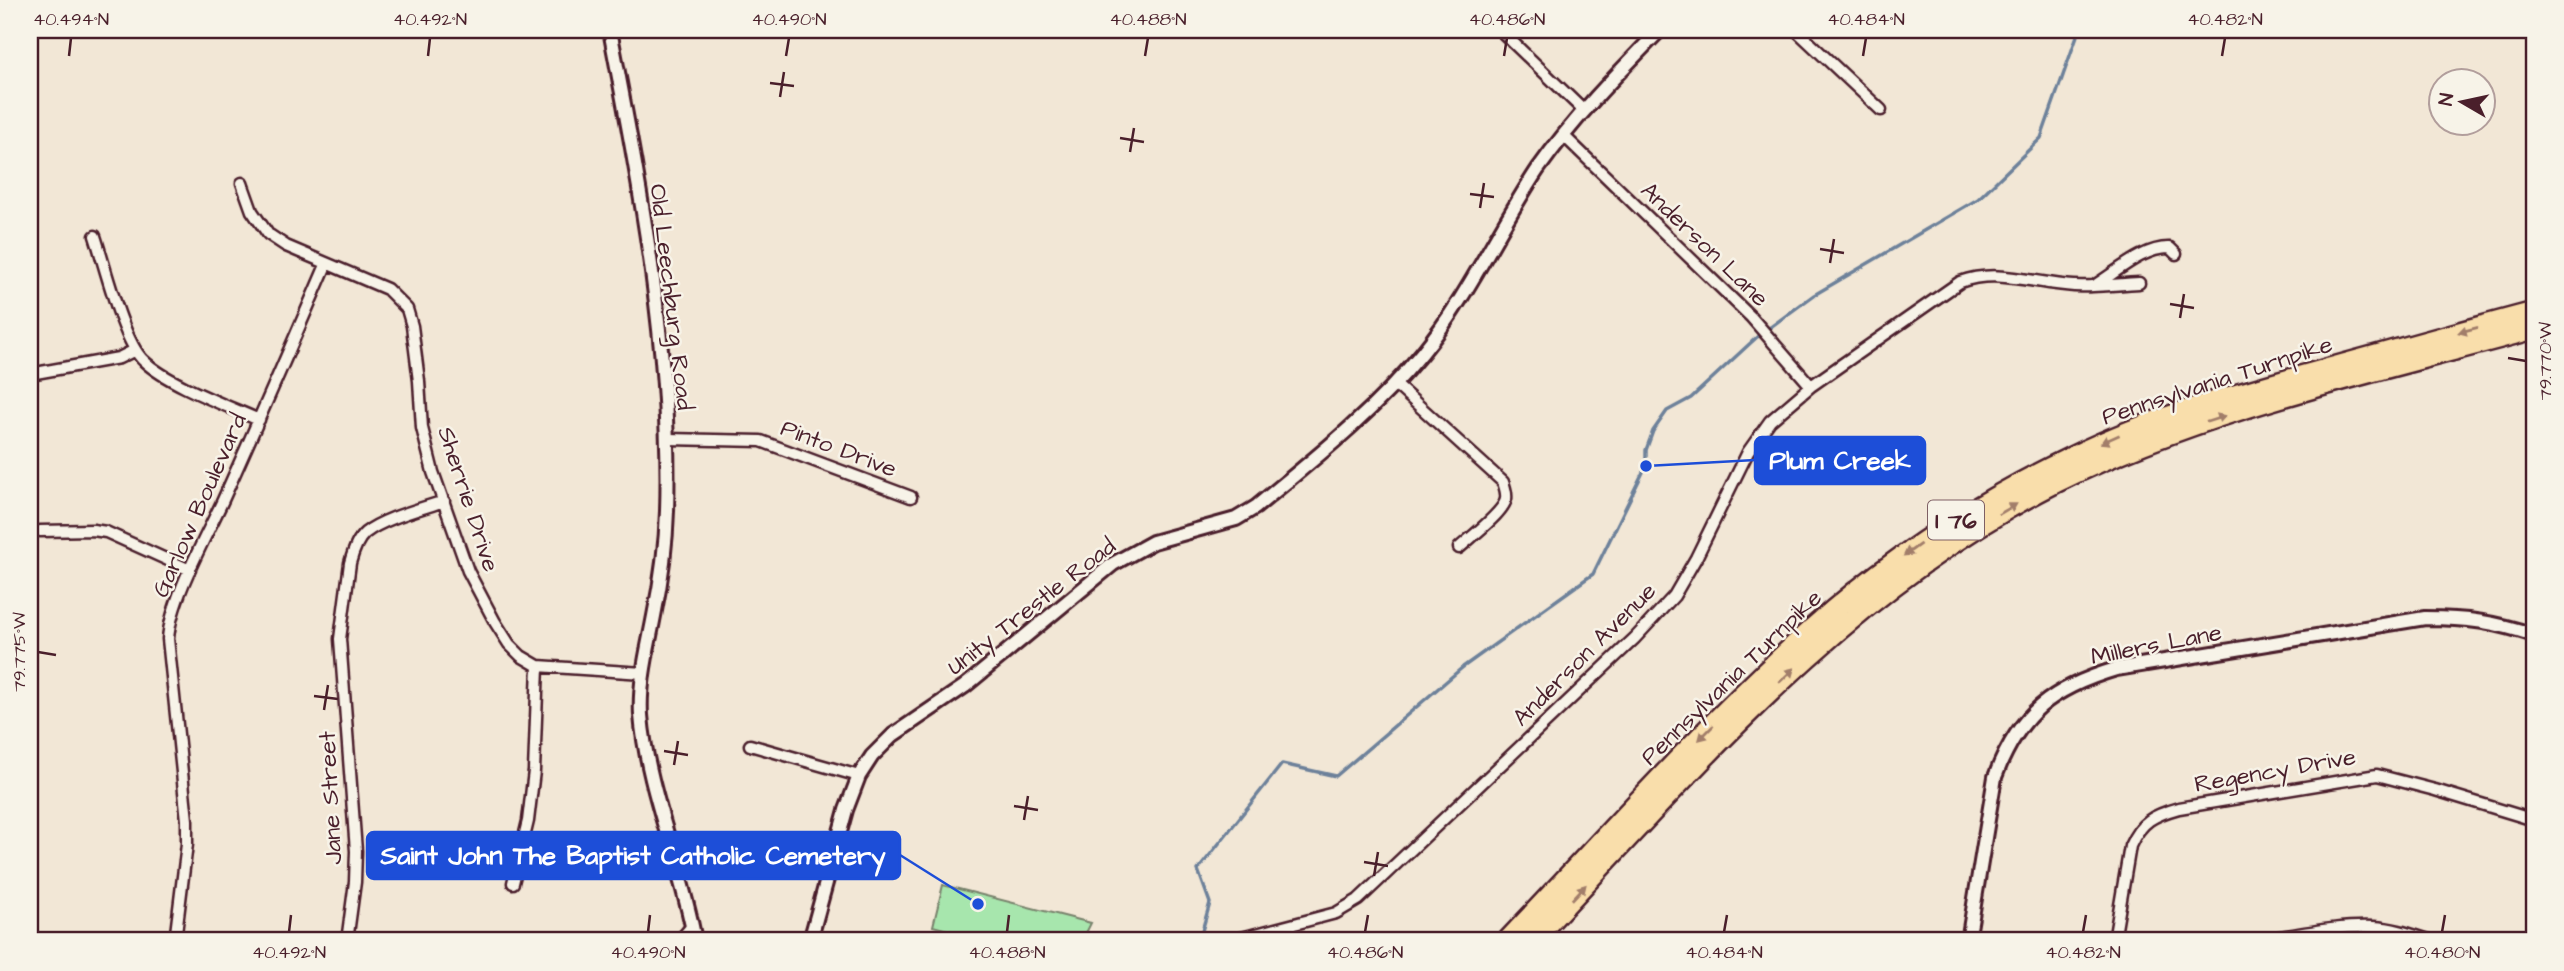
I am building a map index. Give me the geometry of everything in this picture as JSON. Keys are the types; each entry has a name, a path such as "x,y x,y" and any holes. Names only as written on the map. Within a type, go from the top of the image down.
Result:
{"highway":[{"name":"Pennsylvania Turnpike","path":"1507,941 1661,778 1792,646 1893,564 1956,520 2074,455 2176,414 2270,384 2534,312"},
{"name":"Pennsylvania Turnpike","path":"1532,941 1793,669 1884,592 1971,531 2056,483 2178,431 2314,389 2534,329"}],"street":[{"name":"Old Leechburg Road","path":"610,30 657,314 667,399 666,542 643,673 641,713 644,735 695,941"},
{"path":"1500,30 1583,110"},
{"name":"Unity Trestle Road","path":"810,941 846,810 859,776 872,757 893,735 964,685 1113,564 1153,542 1236,519 1256,507 1380,401 1424,351 1468,285 1539,168 1583,110 1660,30"},
{"path":"1797,30 1881,110"},
{"name":"Anderson Lane","path":"1564,136 1751,317 1811,386"},
{"name":"Sherrie Drive","path":"242,183 252,211 268,234 326,265 387,289 407,309 418,367 422,428 433,472 468,570 495,622 521,656 538,666"},
{"path":"94,236 126,332 143,361 163,376 259,420"},
{"path":"2097,284 2149,252 2170,248 2176,254"},
{"name":"Garlow Boulevard","path":"175,941 187,844 187,820 168,639 169,626 190,570 326,265"},
{"name":"Anderson Avenue","path":"1230,941 1336,913 1358,900 1635,638 1674,596 1696,558 1748,452 1770,421 1811,386 1960,282 1975,277 2001,275 2078,286 2139,283"},
{"path":"30,373 120,358 135,350"},
{"path":"1395,384 1503,482 1507,496 1503,507 1459,548"},
{"name":"Pinto Drive","path":"668,439 761,441 911,497"},
{"name":"Jane Street","path":"347,941 356,851 340,639 350,563 364,534 380,524 444,501"},
{"path":"40,531 106,532 190,570"},
{"name":"Millers Lane","path":"1968,941 1996,777 2004,754 2029,716 2071,685 2116,669 2425,618 2463,618 2497,623 2534,635"},
{"path":"513,883 528,821 534,771 538,666 643,673"},
{"path":"750,745 859,776"},
{"name":"Regency Drive","path":"2114,941 2130,846 2136,833 2153,815 2238,797 2377,775 2534,820"},
{"path":"679,941 692,926"},
{"path":"2255,941 2357,927 2375,927 2404,937 2432,941"}],"green space":[{"path":"943,885 1091,923 1082,941 989,941 933,926"}],"waterway":[{"path":"1199,941 1210,903 1198,870 1282,764 1336,776 1463,667 1593,574 1646,466 1646,450 1653,431 1667,411 1691,398 1757,337 1814,295 1978,199 2041,138 2079,30"}],"place":[{"name":"Plum Creek","path":"1646,466"},
{"name":"Saint John The Baptist Catholic Cemetery","path":"978,904"}]}
